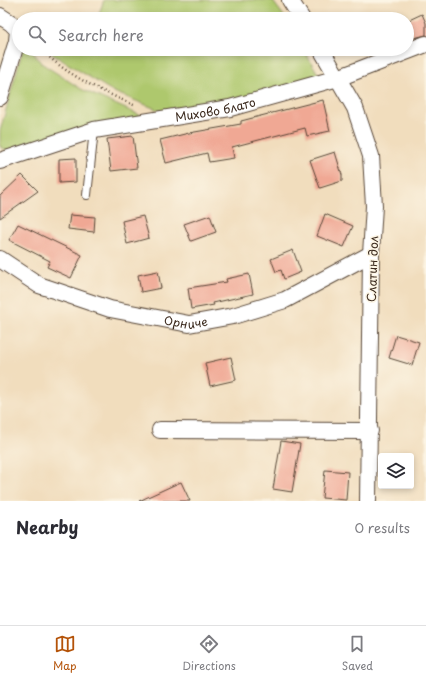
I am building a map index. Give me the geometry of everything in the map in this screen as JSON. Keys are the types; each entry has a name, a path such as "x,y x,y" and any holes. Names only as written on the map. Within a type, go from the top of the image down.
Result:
{"street":[{"path":"290,0 298,12"},
{"path":"0,16 12,24"},
{"name":"Михово блато","path":"414,49 426,44"},
{"path":"0,97 12,56"},
{"name":"Слатин дол","path":"325,56 354,108 371,156 374,206 371,254 368,501"},
{"name":"Михово блато","path":"0,160 94,130 230,108 338,78 395,56"},
{"name":"Орниче","path":"0,259 39,285 110,309 189,324 233,316 286,300 371,254"},
{"path":"160,430 370,431"}],"lane":[{"path":"87,195 94,130"}],"path":[{"path":"48,56 79,79 162,118"}],"green space":[{"path":"104,0 272,0 281,12 100,12"},
{"path":"21,56 36,56 41,63 81,89 144,117 13,153 0,147 0,131"},
{"path":"55,56 307,56 320,77 227,104 166,113 114,92"}],"building":[{"path":"422,14 426,23 426,35 414,38 414,18"},
{"path":"323,100 330,131 307,136 305,128 232,147 234,158 209,162 207,153 166,163 160,140 189,133 241,124 241,121"},
{"path":"133,136 137,168 111,171 107,139"},
{"path":"335,152 342,175 342,181 320,188 310,160"},
{"path":"76,158 76,182 59,183 59,159"},
{"path":"22,175 38,191 0,218 0,196"},
{"path":"325,214 353,226 344,247 317,236"},
{"path":"70,215 95,217 94,232 68,229"},
{"path":"210,215 216,232 191,241 184,224"},
{"path":"143,216 149,238 127,244 122,221"},
{"path":"18,224 82,255 71,278 47,267 50,261 9,240"},
{"path":"293,250 301,272 284,279 281,270 276,272 271,259"},
{"path":"158,271 161,288 141,292 138,275"},
{"path":"249,274 253,294 213,303 214,305 191,309 188,288 227,282 226,279"},
{"path":"396,335 419,342 412,365 389,358"},
{"path":"231,357 236,380 210,386 205,363"},
{"path":"281,441 300,444 292,492 273,489"},
{"path":"325,470 348,472 346,500 322,498"},
{"path":"181,482 190,501 139,501 174,485"}]}
